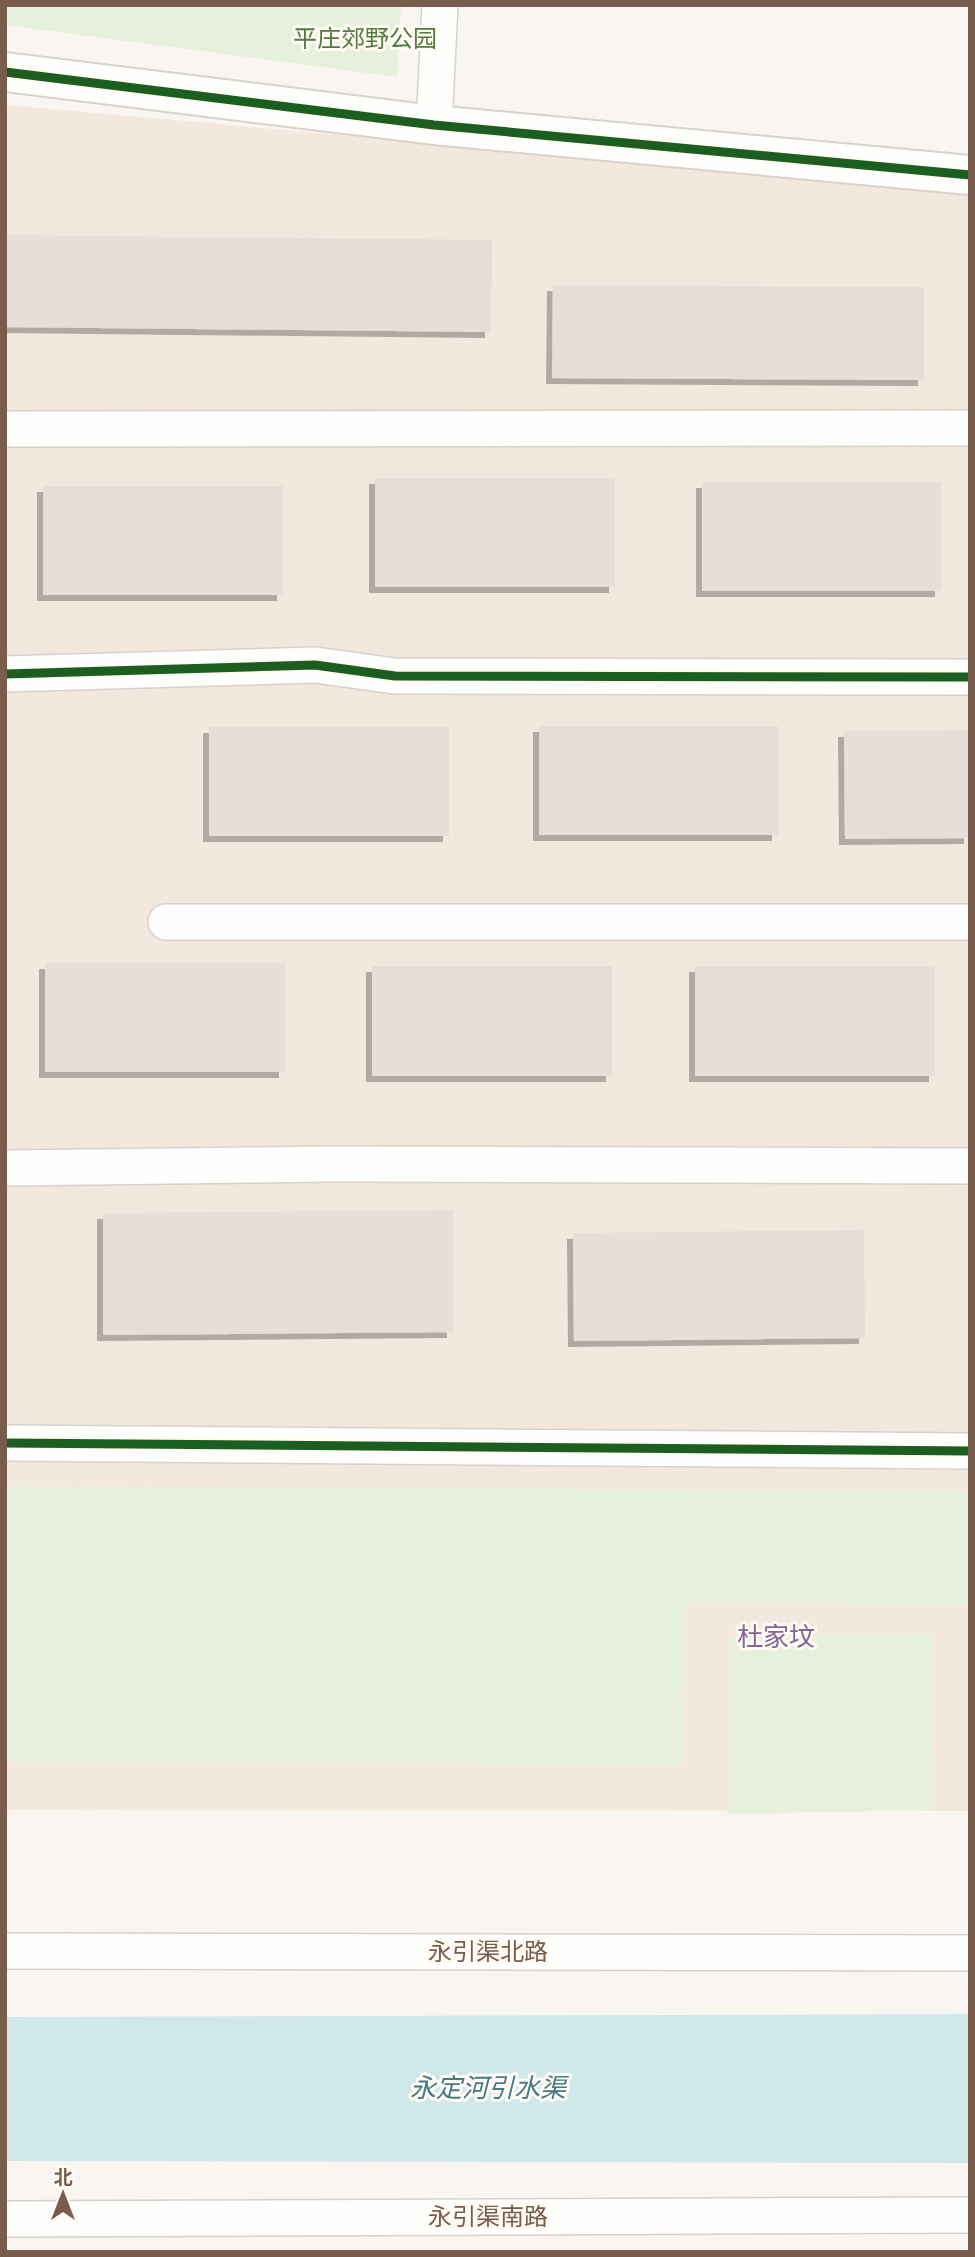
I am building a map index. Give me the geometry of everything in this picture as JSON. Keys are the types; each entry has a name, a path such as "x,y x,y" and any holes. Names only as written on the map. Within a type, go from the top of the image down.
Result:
{"street":[{"path":"434,125 440,5"},
{"path":"5,72 434,125 970,175"},
{"path":"5,429 970,428"},
{"path":"5,674 315,665 395,676 970,677"},
{"path":"166,922 970,922"},
{"path":"5,1168 331,1164 970,1166"},
{"path":"5,1443 970,1451"},
{"name":"永引渠北路","path":"5,1951 970,1953"},
{"name":"永引渠南路","path":"5,2219 970,2215"}],"shaded area":[{"path":"5,105 970,191 970,1811 5,1810"}],"green space":[{"name":"平庄郊野公园","path":"5,5 401,5 397,77 5,25"},
{"path":"5,1486 969,1491 968,1605 685,1603 684,1765 5,1762"},
{"path":"931,1633 933,1810 727,1814 728,1637"}],"water":[{"name":"永定河引水渠","path":"970,2014 970,2163 5,2161 5,2017"}],"building":[{"path":"5,235 492,240 491,332 5,327"},
{"path":"553,285 924,287 924,380 552,378"},
{"path":"375,478 615,478 615,587 375,587"},
{"path":"702,482 941,482 941,591 702,591"},
{"path":"43,486 283,486 283,595 43,595"},
{"path":"539,726 778,726 778,835 539,835"},
{"path":"209,727 449,727 449,836 209,836"},
{"path":"970,730 970,838 845,839 844,731"},
{"path":"45,963 285,963 285,1072 45,1072"},
{"path":"372,966 612,966 612,1076 372,1076"},
{"path":"695,966 935,966 935,1076 695,1076"},
{"path":"453,1210 453,1332 103,1335 103,1213"},
{"path":"864,1230 865,1338 574,1341 573,1233"}],"cycle path":[{"path":"5,72 434,125 970,175"},
{"path":"5,674 315,665 395,676 970,677"},
{"path":"5,1443 970,1451"}],"district":[{"name":"杜家坟","path":"776,1637"}]}
